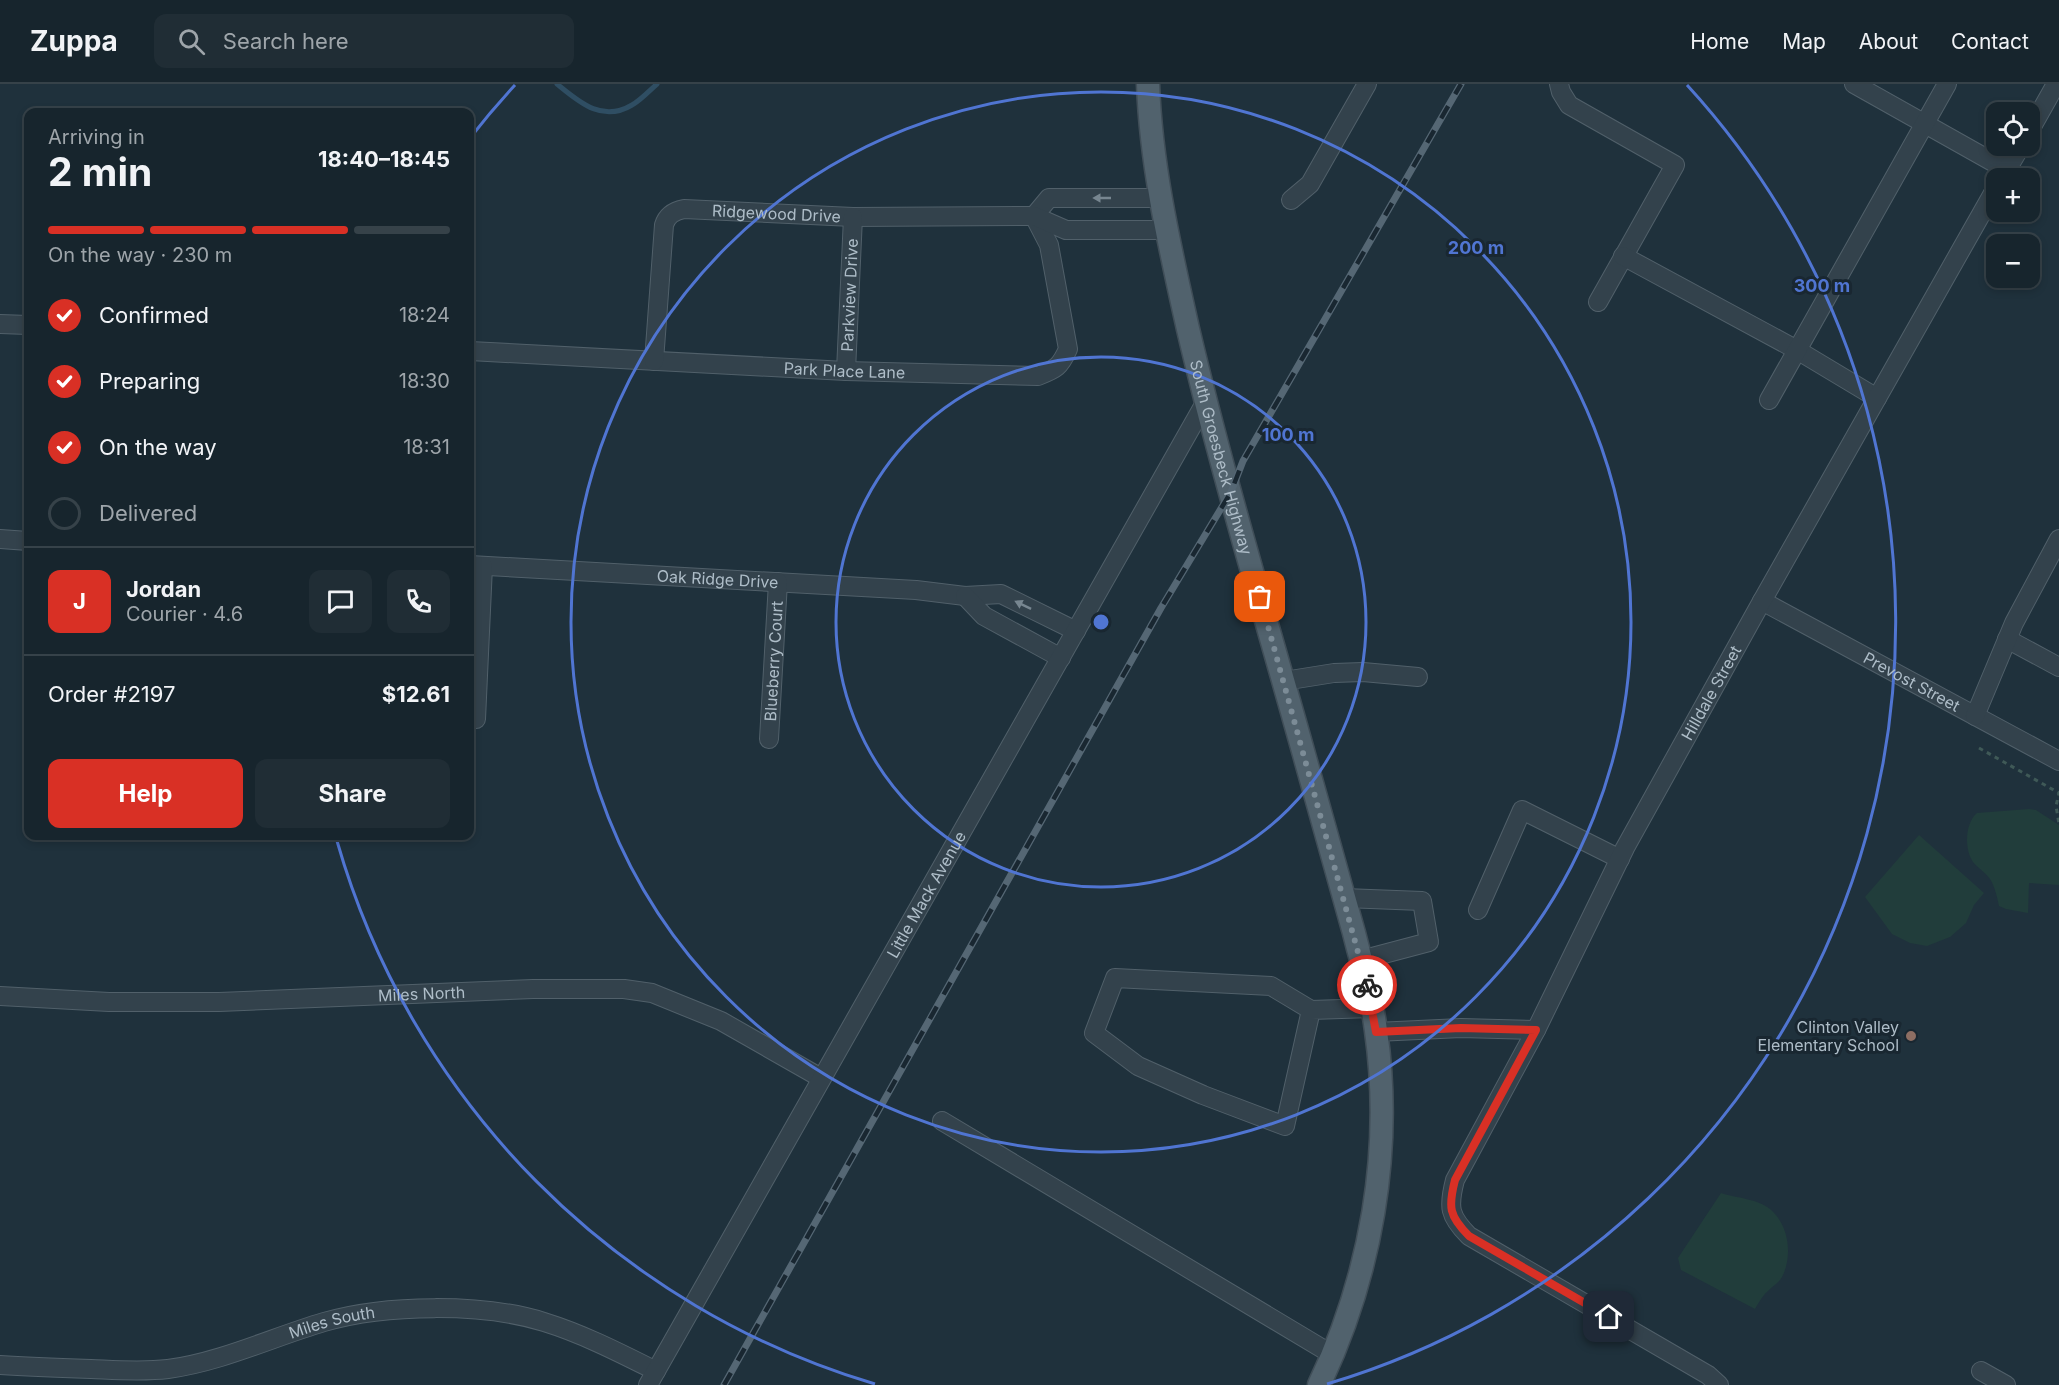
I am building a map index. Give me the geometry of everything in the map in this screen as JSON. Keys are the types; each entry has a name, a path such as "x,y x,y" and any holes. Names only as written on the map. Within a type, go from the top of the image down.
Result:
{"main road":[{"name":"South Groesbeck Highway","path":"1148,84 1165,230 1205,403 1361,960 1376,1032 1380,1073 1380,1130 1371,1228 1354,1297 1333,1355 1319,1385"}],"street":[{"path":"1291,200 1310,184 1367,84"},
{"path":"1559,84 1569,105 1675,165 1598,302"},
{"path":"1854,84 1924,123 1995,168"},
{"path":"1769,400 1947,84"},
{"path":"2040,112 2055,84"},
{"path":"1034,216 1049,198 1160,198"},
{"name":"Hilldale Street","path":"1719,1385 1708,1374 1469,1236 1458,1224 1450,1207 1450,1198 1455,1180 1536,1030 1620,859 1762,601 1986,206"},
{"name":"Ridgewood Drive","path":"654,361 663,225 669,215 684,209 853,217 1034,216 1066,230 1165,230"},
{"name":"Park Place Lane","path":"474,351 846,371 1038,376 1054,370 1061,364 1068,349 1049,245 1034,216"},
{"name":"Parkview Drive","path":"846,371 853,217"},
{"path":"1623,255 1797,350 1877,398"},
{"path":"0,324 24,325"},
{"name":"Little Mack Avenue","path":"652,1378 1205,403"},
{"path":"0,539 24,541"},
{"path":"1975,716 2007,639 2059,539"},
{"path":"476,565 476,720"},
{"name":"Oak Ridge Drive","path":"476,565 916,590 965,596 1001,594 1076,631"},
{"name":"Blueberry Court","path":"770,739 778,582"},
{"path":"965,596 984,616 1060,658"},
{"name":"Prevost Street","path":"1762,601 2059,761"},
{"path":"2007,639 2059,666"},
{"path":"1284,681 1334,673 1362,672 1418,677"},
{"path":"1478,910 1522,810 1620,859"},
{"path":"1344,898 1422,901 1429,942 1361,960"},
{"path":"1311,1010 1285,1126 1203,1095 1138,1066 1094,1033 1115,978 1271,986 1311,1010 1372,1008"},
{"name":"Miles North","path":"0,996 109,1002 219,1002 533,989 624,989 652,993 721,1021 821,1078"},
{"path":"1376,1032 1461,1028 1536,1030"},
{"path":"942,1121 1333,1355"},
{"name":"Miles South","path":"0,1365 132,1371 167,1369 228,1354 353,1314 398,1309 430,1309 486,1311 542,1321 598,1343 652,1378"},
{"path":"1981,1371 2006,1385"}],"path":[{"path":"1979,748 2059,793 2056,806 2059,824"}],"green space":[{"path":"2036,810 2059,825 2059,885 2029,883 2028,913 1999,906 1990,879 1970,857 1967,836 1970,823 1977,813"},
{"path":"1919,835 1984,893 1974,905 1966,923 1950,937 1927,946 1910,943 1892,934 1865,897"},
{"path":"1721,1193 1753,1201 1770,1209 1785,1232 1788,1250 1785,1269 1778,1283 1765,1294 1755,1309 1681,1270 1678,1258"}],"waterway":[{"path":"557,84 582,103 601,111 611,112 632,105 657,84"}],"railway":[{"path":"724,1385 1161,608 1231,492 1243,461 1461,84"}],"way so far":[{"path":"1260,597 1367,985"}],"place":[{"name":"Clinton Valley Elementary School","path":"1911,1036"}],"route":[{"path":"1367,985 1376,1032 1461,1028 1536,1030 1455,1180 1450,1207 1458,1224 1469,1236 1609,1317"}]}
